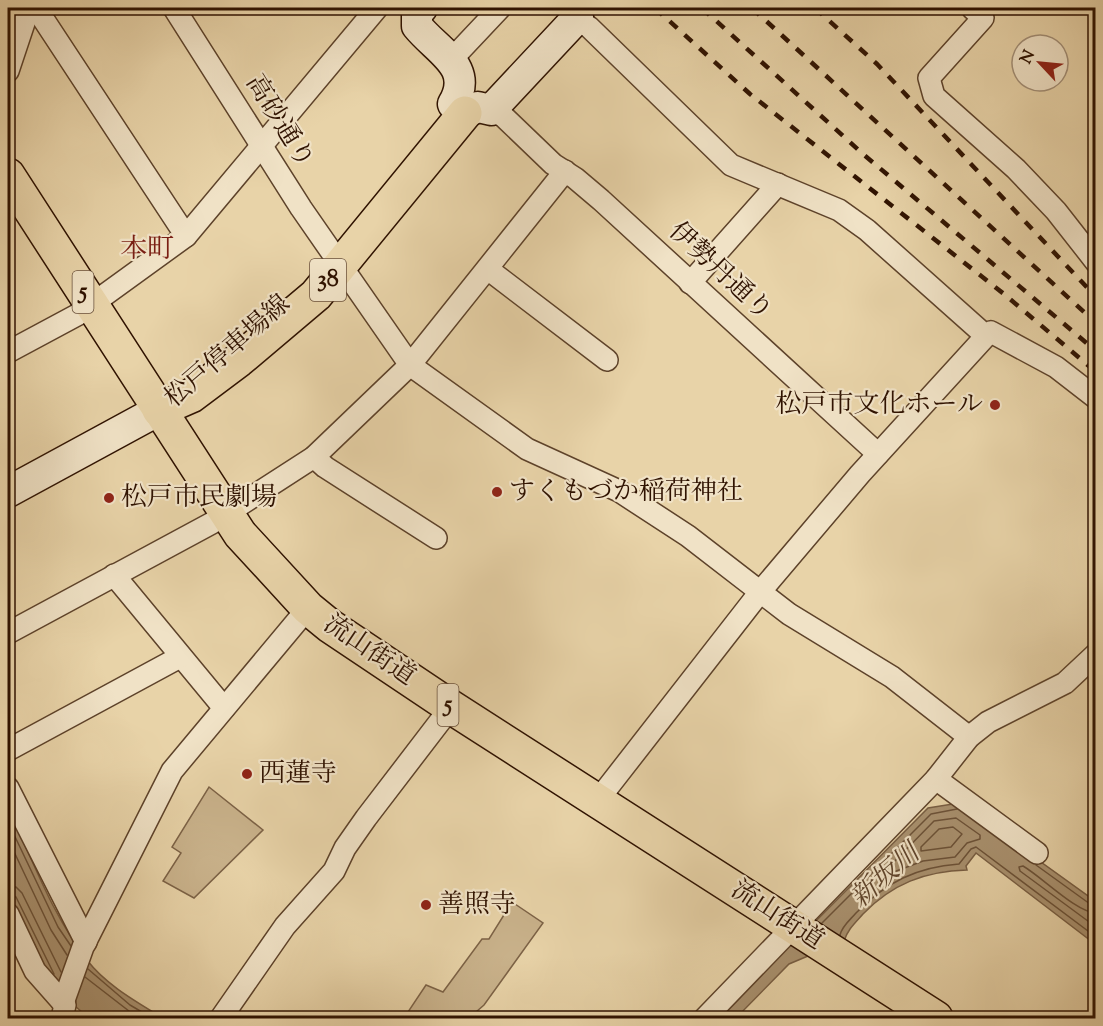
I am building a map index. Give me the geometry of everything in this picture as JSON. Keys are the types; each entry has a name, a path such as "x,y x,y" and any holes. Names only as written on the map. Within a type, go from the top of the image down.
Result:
{"main road":[{"name":"松戸停車場線","path":"159,410 191,396 239,360 316,295 336,257 470,109"},
{"name":"流山街道","path":"8,175 226,514 260,558 308,608 330,626 451,706 936,1018"}],"street":[{"path":"8,71 29,8"},
{"path":"36,8 186,236"},
{"name":"高砂通り","path":"174,8 353,286 410,365 527,449 619,491 688,536 760,592 838,646 892,677 969,737"},
{"path":"8,352 77,315 186,236 377,8"},
{"path":"451,60 500,8"},
{"path":"983,11 929,78 934,96 1024,178 1056,211 1095,261"},
{"path":"410,12 421,31 451,60 470,109 578,17 731,165 839,210 867,230 986,336"},
{"name":"伊勢丹通り","path":"470,109 503,116 553,164 565,171 690,282 878,454"},
{"path":"8,633 226,514 314,457 410,365 489,270 565,171"},
{"path":"690,282 778,184"},
{"path":"489,270 607,360"},
{"path":"598,800 760,592 878,454 986,336 991,332 1056,367 1095,398"},
{"path":"8,492 159,410"},
{"path":"314,457 325,467 436,538"},
{"path":"114,575 224,708"},
{"path":"63,1011 84,944 172,771 308,608"},
{"path":"705,1018 797,929 936,779 969,737 988,722 1065,682 1095,654"},
{"path":"8,750 180,657"},
{"path":"221,1018 285,926 333,872 345,848 366,818 451,706"},
{"path":"936,779 1037,853"},
{"path":"8,788 84,944"},
{"path":"8,914 35,971 63,1011"}],"shaded area":[{"path":"209,787 263,830 194,898 163,881 181,853 172,847"},
{"path":"512,902 543,923 484,1005 469,1018 404,1018 426,985 443,992 482,939 489,939"}],"water":[{"name":"新坂川","path":"959,803 1095,901 1095,944 976,853 966,866 967,870 923,876 886,895 857,920 844,941 789,964 736,1018 712,1018 786,945 808,929 928,808"},
{"path":"8,808 43,886 63,924 87,960 113,985 163,1018 89,1018 55,989 8,894"}],"railway":[{"path":"655,8 750,94 1004,294 1096,372"},
{"path":"702,8 863,154 1096,351"},
{"path":"752,8 1096,323"},
{"path":"815,8 877,64 1096,297"}],"place":[{"name":"松戸市文化ホール","path":"995,405"},
{"name":"すくもづか稲荷神社","path":"497,492"},
{"name":"松戸市民劇場","path":"109,498"},
{"name":"西蓮寺","path":"247,774"},
{"name":"善照寺","path":"426,905"}],"district":[{"name":"本町","path":"147,250"}]}
